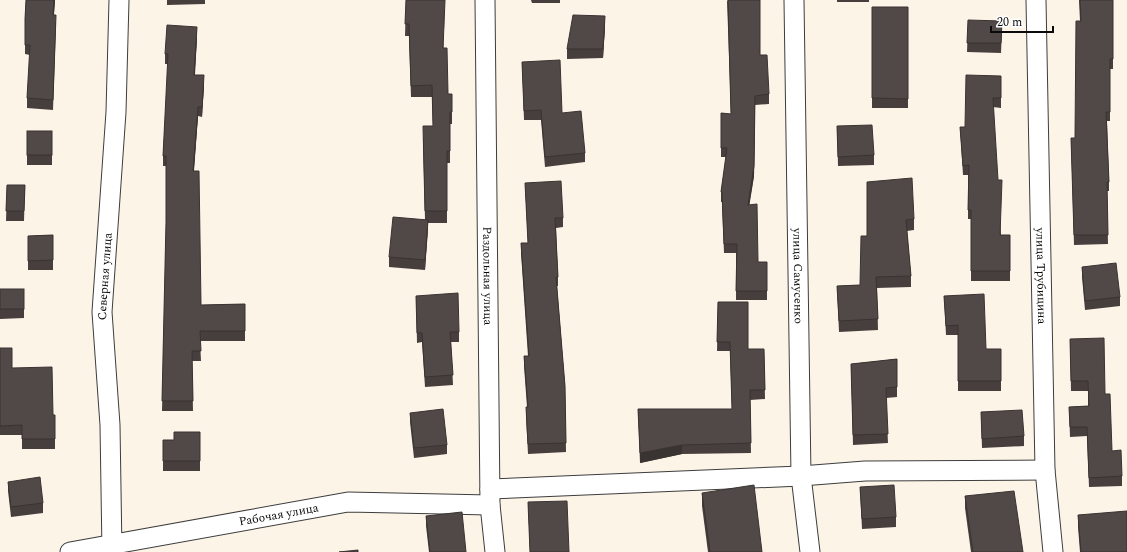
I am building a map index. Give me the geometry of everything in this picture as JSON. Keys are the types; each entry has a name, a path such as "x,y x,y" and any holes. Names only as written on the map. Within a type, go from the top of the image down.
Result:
{"street":[{"name":"Северная улица","path":"112,548 110,425 102,312 116,112 119,0"},
{"name":"Раздольная улица","path":"486,0 490,497 495,552"},
{"name":"улица Самусенко","path":"794,0 801,476 810,552"},
{"name":"улица Трубицина","path":"1036,0 1045,470 1053,552"},
{"name":"Рабочая улица","path":"70,552 112,548 348,502 490,497 865,471 1045,470"}],"building":[{"path":"26,0 54,0 53,15 56,15 53,100 27,98 30,45 25,45"},
{"path":"406,0 445,0 443,48 447,48 448,94 452,94 452,112 450,112 450,151 447,151 447,211 425,211 423,126 433,126 432,85 411,86 409,24 405,24"},
{"path":"728,0 760,0 760,55 767,55 769,94 755,96 754,166 748,205 757,204 758,262 767,262 767,291 736,291 737,244 724,244 721,192 727,148 721,148 721,113 731,114"},
{"path":"1080,0 1113,0 1113,59 1110,59 1110,112 1106,112 1109,182 1107,182 1108,235 1074,235 1071,138 1075,138 1076,21 1081,21"},
{"path":"872,7 908,7 908,99 872,98"},
{"path":"573,15 605,16 603,49 567,49"},
{"path":"968,20 1002,21 1001,43 967,43"},
{"path":"167,25 197,27 194,75 204,75 202,107 198,107 193,171 199,171 201,305 245,304 245,331 200,331 201,351 192,351 193,401 162,401 166,222 166,156 163,156 168,54 165,54"},
{"path":"560,60 562,113 581,111 585,153 545,157 541,110 524,111 522,62"},
{"path":"966,75 1001,76 1001,98 993,98 998,180 1002,180 1000,235 1010,235 1010,271 971,271 971,210 968,210 969,165 963,166 960,127 965,127"},
{"path":"872,125 874,155 838,157 837,126"},
{"path":"27,131 52,131 52,155 27,155"},
{"path":"912,178 914,219 906,220 911,276 876,277 878,319 839,321 837,286 860,285 861,236 867,236 867,182"},
{"path":"561,181 563,218 555,218 558,277 556,277 565,386 566,443 528,444 526,407 528,407 524,356 529,356 521,243 528,243 525,183"},
{"path":"7,185 25,185 24,211 6,211"},
{"path":"393,217 428,220 425,260 389,257"},
{"path":"53,235 53,260 28,261 28,236"},
{"path":"1116,263 1120,297 1085,301 1082,267"},
{"path":"0,289 24,289 24,309 0,309"},
{"path":"458,293 459,332 450,332 453,375 425,377 422,333 417,333 416,296"},
{"path":"984,294 986,349 1001,349 1001,381 958,381 958,325 946,326 944,296"},
{"path":"718,302 748,302 748,349 764,349 765,390 750,390 751,443 682,445 640,453 638,409 732,409 730,342 717,342"},
{"path":"1104,338 1105,394 1110,394 1112,451 1121,450 1122,476 1089,478 1087,427 1070,427 1069,407 1089,406 1088,381 1071,381 1070,339"},
{"path":"0,348 12,348 12,368 52,367 55,439 22,439 22,425 0,426"},
{"path":"897,359 897,387 886,388 888,434 853,435 851,364"},
{"path":"443,409 447,445 414,448 410,413"},
{"path":"1022,410 1024,436 982,439 981,412"},
{"path":"174,432 200,432 200,461 163,461 163,440 174,440"},
{"path":"40,477 43,503 11,507 8,482"},
{"path":"754,485 762,552 710,552 702,493"},
{"path":"894,485 896,517 862,519 860,487"},
{"path":"1014,491 1023,552 973,552 965,496"},
{"path":"567,501 569,552 530,552 528,502"},
{"path":"1127,511 1127,552 1081,552 1078,515"},
{"path":"462,512 466,552 430,552 426,516"},
{"path":"358,550 358,552 339,552"}]}
